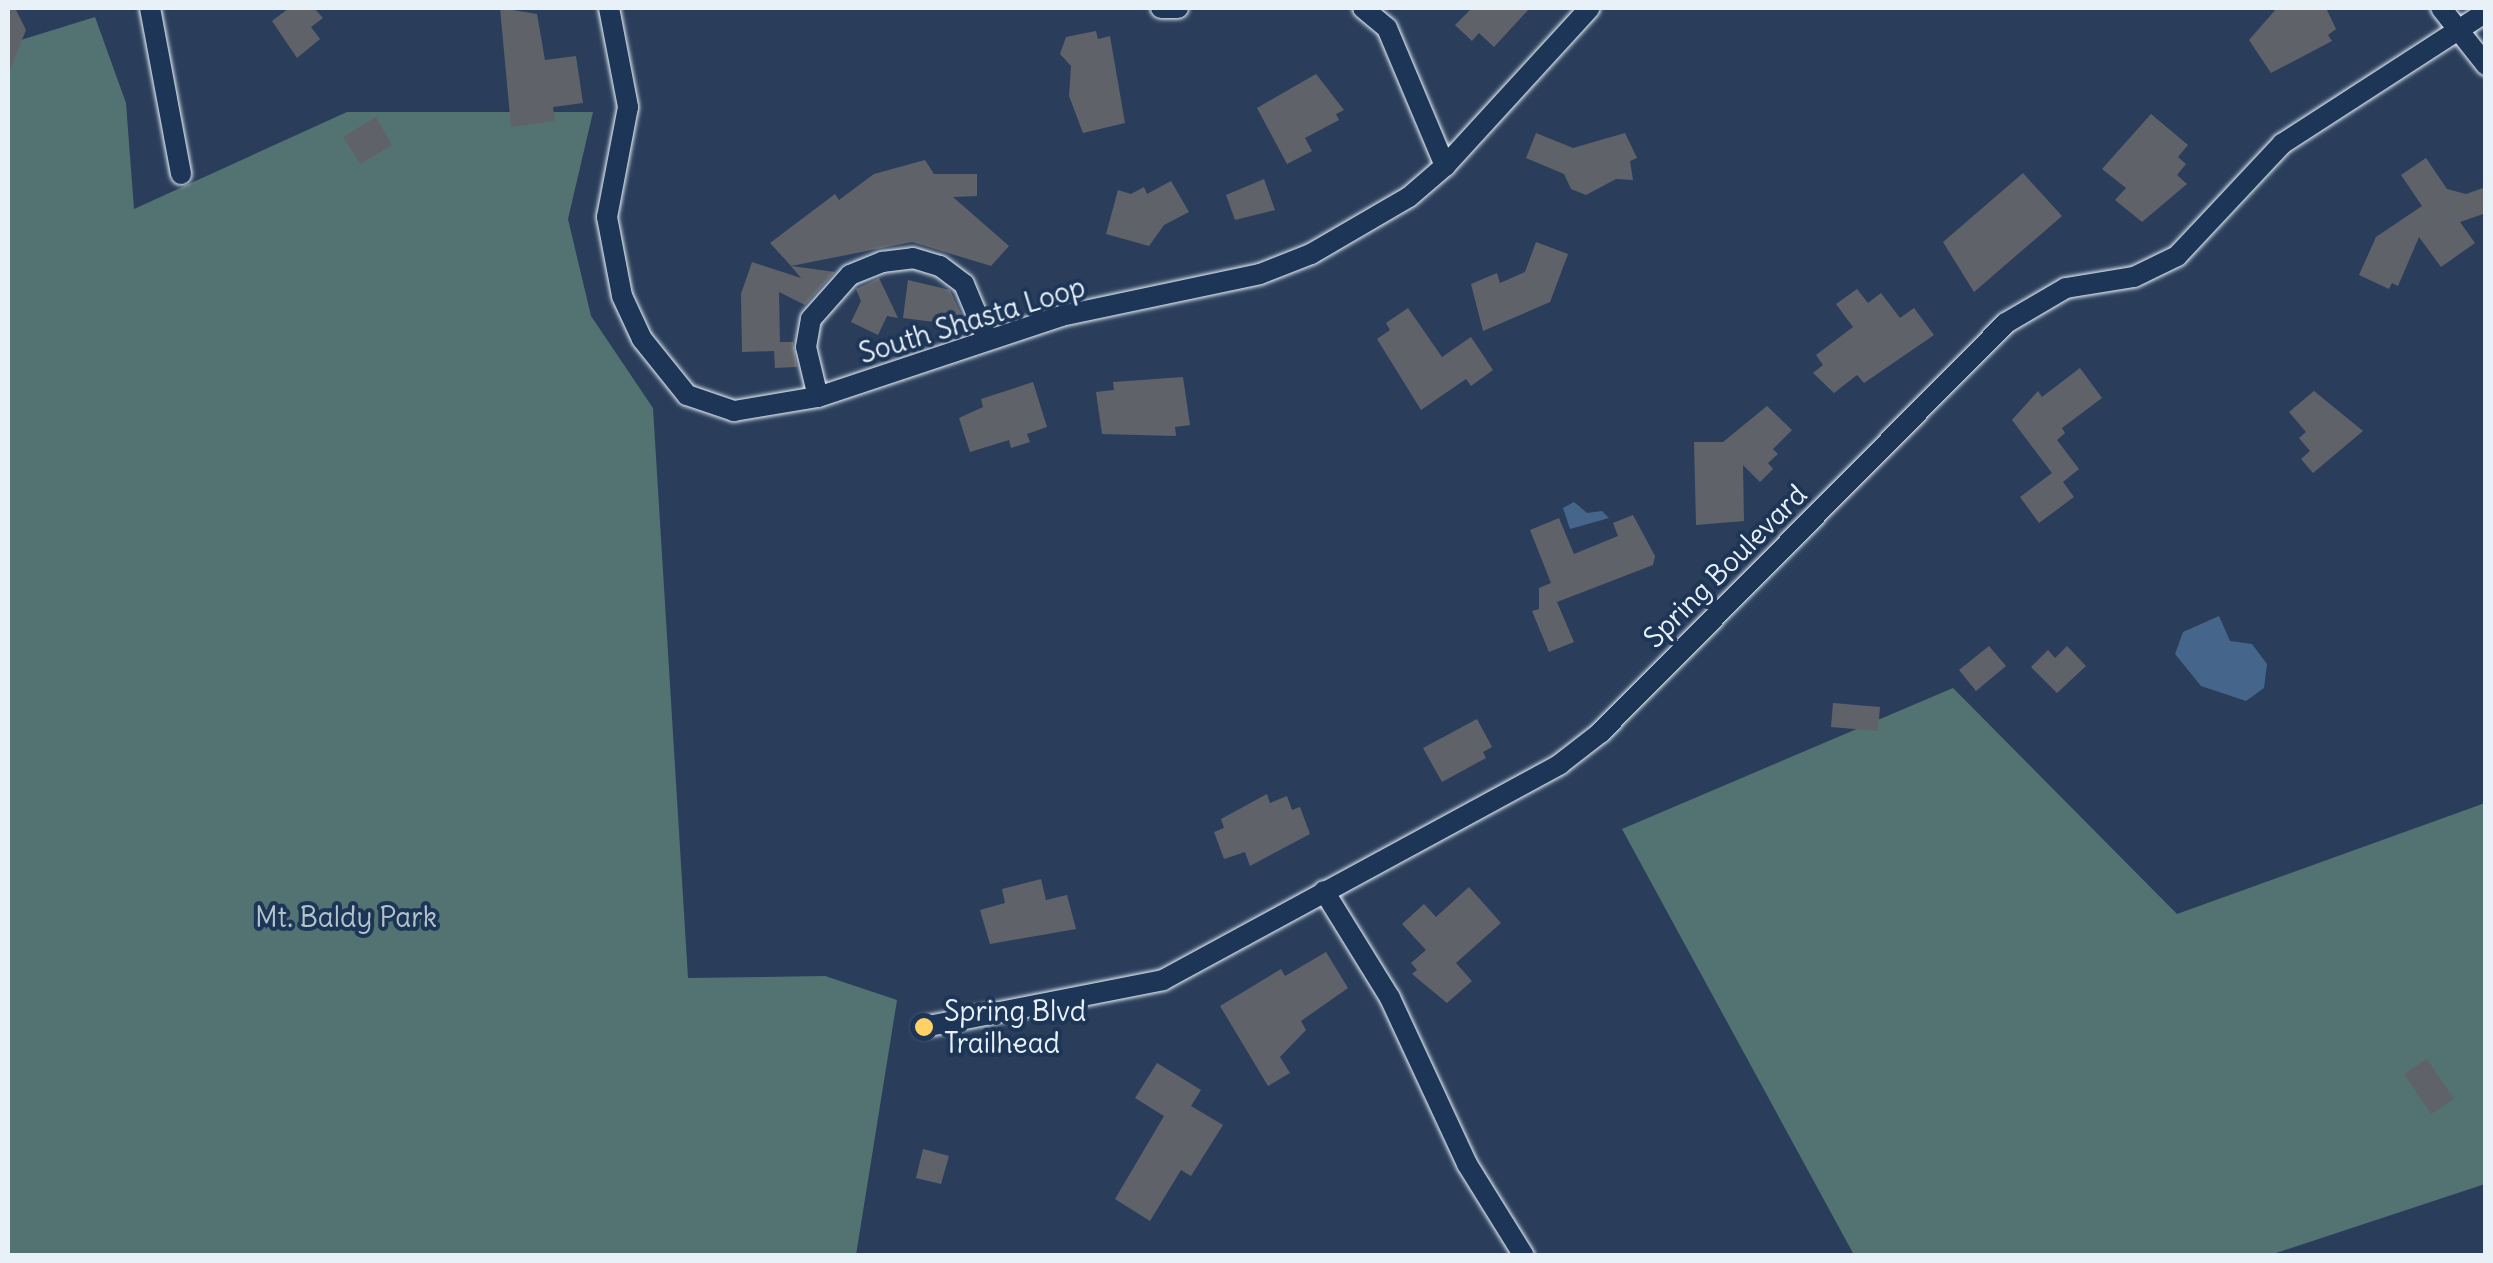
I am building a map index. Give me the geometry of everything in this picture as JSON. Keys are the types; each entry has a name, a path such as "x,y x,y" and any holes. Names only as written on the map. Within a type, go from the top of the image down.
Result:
{"street":[{"path":"150,8 181,174"},
{"name":"South Shasta Loop","path":"609,8 628,107 607,217 610,252 642,339 664,371 703,406 734,411 818,397 987,339 1286,265 1375,219 1445,166 1590,8"},
{"path":"1161,8 1178,8"},
{"path":"1363,8 1387,28 1445,166"},
{"path":"2441,8 2486,66"},
{"name":"Spring Boulevard","path":"924,1027 1142,988 1579,750 2006,323 2066,288 2134,277 2177,256 2208,231 2282,144 2486,12"},
{"path":"818,397 806,347 810,319 850,275 882,262 913,258 940,266 964,284 987,339"},
{"path":"1324,891 1390,998 1467,1164 1524,1256"}],"green space":[{"name":"Mt. Baldy Park","path":"95,17 126,103 134,209 347,112 593,112 568,219 591,316 653,408 688,978 825,976 897,1000 856,1255 8,1256 8,44"},
{"path":"1953,688 2177,914 2485,803 2485,1184 2270,1255 1854,1255 1622,829"}],"water":[{"path":"1574,502 1587,513 1602,511 1609,518 1570,529 1563,508"},
{"path":"2219,616 2230,641 2252,644 2267,664 2264,688 2246,701 2201,686 2175,654 2183,632"}],"building":[{"path":"8,8 15,8 26,30 9,73"},
{"path":"289,8 314,8 323,18 311,27 320,39 297,58 272,21"},
{"path":"500,8 537,14 545,60 576,56 583,103 553,107 555,121 511,127"},
{"path":"1472,8 1530,8 1494,47 1479,33 1472,41 1455,25"},
{"path":"2277,8 2326,8 2336,29 2328,35 2332,41 2271,73 2249,40"},
{"path":"1096,31 1098,39 1110,36 1125,123 1083,133 1069,96 1071,66 1060,54 1066,37"},
{"path":"1316,74 1344,110 1336,114 1339,120 1305,138 1312,151 1287,164 1257,108"},
{"path":"2151,114 2188,145 2178,157 2186,164 2177,175 2187,184 2142,222 2115,200 2126,188 2102,169"},
{"path":"376,117 392,145 360,164 343,137"},
{"path":"1536,133 1573,148 1625,133 1637,158 1630,161 1633,180 1616,179 1586,195 1571,189 1564,174 1526,158"},
{"path":"2426,158 2447,189 2466,194 2486,187 2486,213 2460,222 2475,243 2441,267 2419,237 2398,286 2392,283 2389,289 2359,275 2376,237 2422,206 2401,175"},
{"path":"925,160 934,174 977,174 977,196 953,197 1009,246 991,266 912,242 791,266 770,243 835,194 839,200 874,174"},
{"path":"2023,173 2062,216 1974,292 1943,242"},
{"path":"1264,179 1275,210 1235,220 1226,195"},
{"path":"1171,181 1189,212 1164,225 1149,246 1106,234 1118,190 1131,194 1144,187 1147,194"},
{"path":"1536,242 1568,254 1550,302 1483,331 1471,284 1497,273 1500,283 1525,272"},
{"path":"752,262 801,278 791,266 835,272 805,305 779,292 780,342 793,342 797,367 775,368 774,351 742,352 741,294"},
{"path":"879,278 898,318 887,316 878,335 851,322 861,301 856,289"},
{"path":"908,280 950,290 962,316 942,323 903,318"},
{"path":"1857,289 1868,303 1881,293 1900,318 1914,308 1934,335 1864,383 1857,375 1834,393 1813,373 1823,365 1816,355 1853,327 1836,304"},
{"path":"1408,308 1442,357 1471,337 1493,370 1471,386 1466,379 1421,410 1377,339 1390,330 1386,323"},
{"path":"2080,368 2102,398 2062,428 2065,433 2057,440 2079,469 2063,482 2074,497 2039,523 2020,497 2052,473 2012,420 2038,391 2042,397"},
{"path":"1183,377 1190,425 1175,427 1176,436 1102,434 1096,392 1114,390 1113,382"},
{"path":"1033,382 1047,427 1027,434 1030,442 1011,448 1009,440 970,452 959,418 983,407 981,399"},
{"path":"2314,391 2363,431 2313,473 2301,459 2310,451 2299,438 2306,432 2289,412"},
{"path":"1767,406 1792,430 1773,449 1778,454 1768,463 1773,469 1760,482 1743,465 1744,521 1696,525 1694,442 1723,442"},
{"path":"1633,515 1655,556 1653,565 1557,602 1574,642 1549,652 1532,611 1539,609 1539,588 1551,583 1530,530 1559,518 1574,554 1618,536 1613,523"},
{"path":"1989,646 2006,666 1976,691 1959,670"},
{"path":"2067,646 2086,666 2057,693 2031,667 2048,650 2055,658"},
{"path":"1833,703 1880,707 1878,731 1831,727"},
{"path":"1477,719 1492,747 1483,752 1486,758 1442,782 1423,748"},
{"path":"1267,794 1270,803 1287,796 1292,810 1300,807 1310,834 1250,866 1245,852 1224,859 1214,832 1224,828 1221,819"},
{"path":"1041,879 1046,900 1067,895 1076,929 990,944 980,910 1005,903 1002,889"},
{"path":"1469,887 1501,923 1456,963 1472,981 1447,1003 1412,974 1417,970 1411,963 1426,950 1402,924 1424,904 1436,917"},
{"path":"1326,952 1348,988 1301,1021 1306,1030 1280,1057 1290,1073 1268,1086 1220,1006 1281,969 1285,976"},
{"path":"2427,1059 2454,1099 2431,1114 2404,1074"},
{"path":"1157,1063 1201,1090 1191,1106 1223,1125 1191,1176 1181,1170 1150,1221 1115,1199 1164,1116 1135,1098"},
{"path":"923,1149 949,1156 941,1184 916,1178"}],"place":[{"name":"Spring Blvd Trailhead","path":"924,1027"}]}
